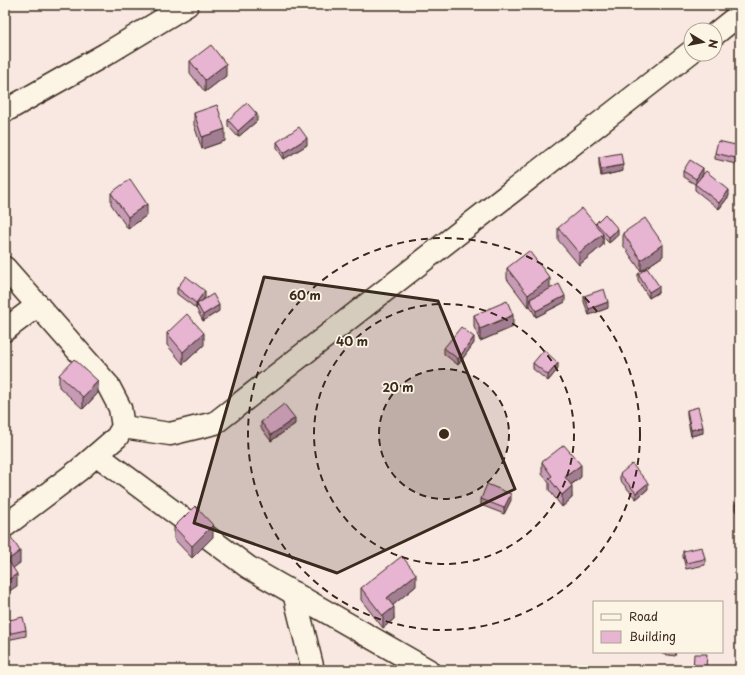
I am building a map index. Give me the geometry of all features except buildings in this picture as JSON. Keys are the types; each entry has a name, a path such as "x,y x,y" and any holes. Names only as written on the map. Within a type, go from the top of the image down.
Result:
{"street":[{"path":"5,111 106,54 187,5"},
{"path":"723,27 738,13"},
{"path":"124,427 170,434 215,423 683,58"},
{"path":"5,268 108,385 120,408 124,427 117,438 79,470 5,526"},
{"path":"5,330 38,305"},
{"path":"97,455 248,567 428,670"},
{"path":"294,593 313,670"}],"highlighted area":[{"path":"264,277 438,301 515,489 337,573 194,523"}]}
